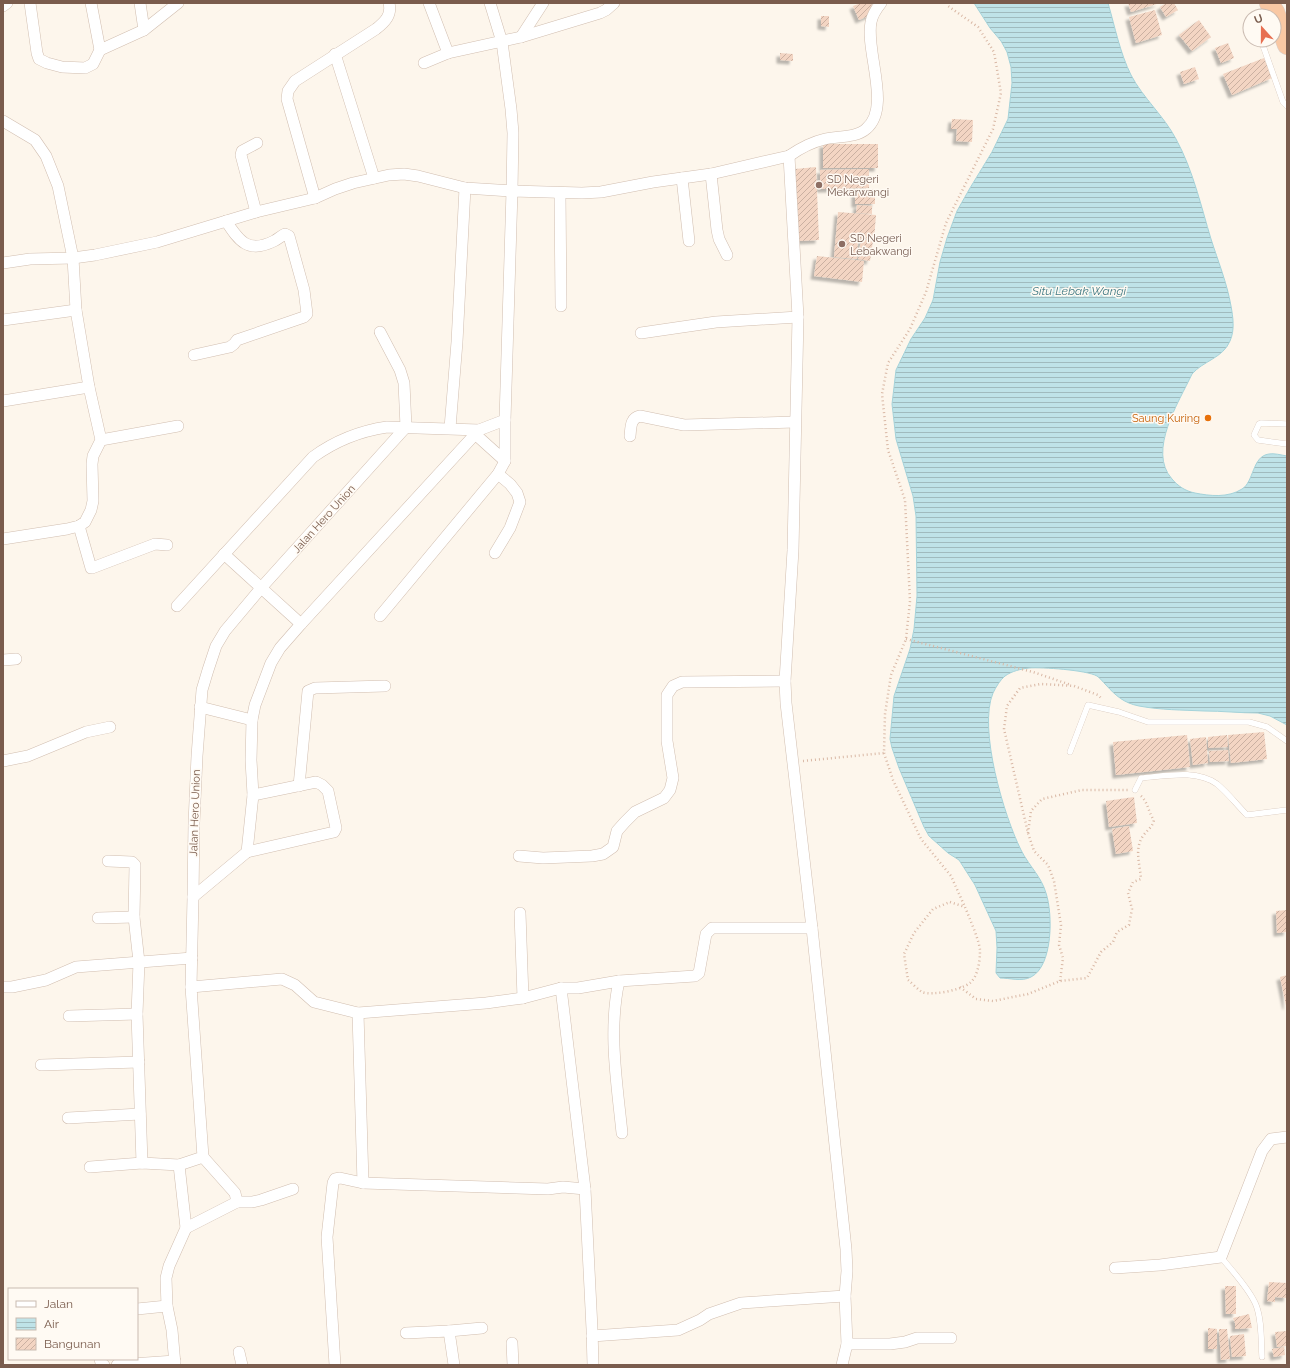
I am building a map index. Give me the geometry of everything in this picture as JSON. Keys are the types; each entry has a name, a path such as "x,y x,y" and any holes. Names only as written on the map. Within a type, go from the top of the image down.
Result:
{"highway":[{"path":"1282,26 1287,45"}],"street":[{"path":"3,6 7,3"},
{"path":"30,3 39,59 46,63 62,67 85,68 93,64 100,50 91,3"},
{"path":"140,3 144,30"},
{"path":"100,50 144,30 178,3"},
{"path":"315,198 287,99 288,91 295,81 385,22 389,16 389,3"},
{"path":"429,3 448,53"},
{"path":"380,616 498,474 505,461 513,133 502,42 490,3"},
{"path":"521,37 543,3"},
{"path":"424,63 448,53 502,42 600,13 614,3"},
{"path":"3,263 30,259 73,258 109,253 156,242 256,212 315,198 335,188 374,178 404,174 465,188 512,192 601,192 711,174 789,156 823,140 860,133 870,126 877,112 878,98 871,42 871,22 881,3"},
{"path":"335,54 374,178"},
{"path":"3,121 35,140 46,156 58,186 73,258 76,310 89,387 101,440 93,456 93,501 91,510 85,522 79,526 3,539"},
{"path":"256,212 241,155 242,151 257,142"},
{"path":"789,156 798,317 793,550 785,682 786,703 812,928 846,1249 845,1296 847,1344 842,1365"},
{"path":"711,174 717,230 719,240 727,255"},
{"path":"682,178 689,242"},
{"path":"450,428 465,188"},
{"path":"560,192 561,306"},
{"path":"194,355 230,347 237,340 304,317 307,314 304,290 290,236 285,234 275,241 263,245 254,246 244,244 236,236 226,221"},
{"path":"3,320 76,310"},
{"path":"641,333 744,320 798,317"},
{"path":"380,332 400,370 404,383 406,427"},
{"path":"3,401 89,387"},
{"path":"630,436 633,420 640,416 684,425 796,422"},
{"path":"247,852 253,795 251,760 252,720 271,663 280,648 301,624 477,432 505,420"},
{"path":"101,440 178,426"},
{"path":"176,606 313,457 323,449 350,436 374,429 388,427 450,428 477,432 505,461"},
{"name":"Jalan Hero Union","path":"203,1157 191,987 196,756 202,690 216,646 225,631 261,588 406,427"},
{"path":"495,553 510,528 520,502 517,493 510,484 498,474"},
{"path":"79,526 91,568 155,544 166,545"},
{"path":"224,554 301,624"},
{"path":"3,660 16,659"},
{"path":"520,856 543,858 603,854 613,848 617,831 635,812 664,798 670,790 673,778 667,741 666,695 673,686 682,682 785,682"},
{"path":"299,786 308,691 315,688 385,686"},
{"path":"200,707 252,720"},
{"path":"3,761 28,756 86,732 110,726"},
{"path":"193,897 247,852 334,832 336,828 328,791 316,782 253,795"},
{"path":"108,861 132,862 134,865 134,917 138,962 137,1014 142,1163"},
{"path":"520,913 523,998"},
{"path":"98,918 134,917"},
{"path":"191,987 282,980 295,985 314,1002 358,1013 486,1003 523,998 561,988 578,988 619,981 694,976 699,972 706,934 712,928 812,928"},
{"path":"3,987 12,988 46,980 76,967 192,958"},
{"path":"619,981 614,1019 614,1056 622,1133"},
{"path":"561,988 585,1189 593,1365"},
{"path":"358,1013 363,1183"},
{"path":"69,1016 137,1014"},
{"path":"41,1065 139,1062"},
{"path":"68,1118 140,1114"},
{"path":"1115,1268 1160,1265 1221,1257 1262,1151 1271,1138 1287,1137"},
{"path":"90,1167 142,1163 179,1165 203,1157 236,1193 237,1202"},
{"path":"117,1365 175,1363 172,1330 166,1306 166,1278 169,1266 186,1228 179,1165"},
{"path":"335,1365 327,1237 333,1183 335,1179 340,1178 363,1183 548,1189 563,1187 585,1189"},
{"path":"186,1228 237,1202 257,1201 293,1189"},
{"path":"592,1336 678,1330 700,1320 709,1314 741,1303 845,1296"},
{"path":"138,1309 166,1306"},
{"path":"406,1333 482,1328"},
{"path":"449,1331 454,1365"},
{"path":"847,1344 890,1344 905,1342 917,1338 950,1338"},
{"path":"512,1343 513,1365"},
{"path":"239,1352 242,1365"}],"lane":[{"path":"1264,48 1283,102 1287,106"},
{"path":"1287,424 1261,422 1254,435 1258,440 1287,444"},
{"path":"1070,752 1088,705 1119,712 1148,722 1249,722 1267,727 1287,741"},
{"path":"1135,790 1142,778 1192,775 1208,779 1216,783 1247,815 1287,810"},
{"path":"1221,1257 1256,1305 1259,1320 1262,1357"}],"path":[{"path":"947,3 948,6 978,27 994,52 1001,93 993,129 946,222 926,292 910,329 888,363 882,394 888,450 905,500 910,601 906,639 891,675 885,714 884,753 893,780 921,839 951,876 965,907 980,950 977,973 970,983 960,988 942,993 923,992 908,980 904,954 914,933 933,909 950,902 965,907"},
{"path":"906,639 1034,672 1098,695 1119,712"},
{"path":"1060,981 1063,958 1059,945 1061,924 1054,881 1048,865 1034,851 1028,833 1004,729 1008,706 1020,688 1041,684 1074,686"},
{"path":"793,762 884,753"},
{"path":"960,988 976,999 993,1001 1028,994 1060,981 1087,978 1101,952 1113,942 1117,932 1129,925 1132,909 1128,893 1133,882 1141,879 1140,862 1137,852 1143,836 1152,826 1154,820 1149,814 1146,800 1135,790 1082,790 1042,799 1032,811 1028,833"}],"water":[{"name":"Situ Lebak Wangi","path":"974,3 1108,3 1127,67 1141,91 1166,123 1176,139 1187,163 1225,280 1232,315 1233,332 1227,347 1223,352 1192,374 1173,412 1164,441 1163,455 1165,468 1172,479 1185,490 1219,496 1237,492 1246,486 1256,464 1263,456 1273,454 1287,456 1287,725 1270,716 1258,713 1163,709 1134,705 1117,696 1097,676 1084,672 1064,669 1026,668 1017,670 1003,678 993,693 989,709 989,728 995,772 1007,816 1014,835 1021,850 1044,887 1050,913 1049,939 1044,962 1038,971 1031,977 1020,980 1000,978 996,973 996,931 975,885 959,860 948,853 929,836 924,827 899,768 890,739 894,696 910,649 914,629 917,596 916,516 913,496 896,439 892,404 896,370 911,339 925,318 933,300 940,262 957,211 992,152 1008,119 1012,83 1011,67 1007,52"}],"building":[{"path":"861,3 871,3 875,13 859,20 853,6"},
{"path":"1128,3 1160,3 1131,12"},
{"path":"1166,3 1174,3 1178,10 1166,17 1160,7"},
{"path":"1155,10 1162,35 1136,43 1129,17"},
{"path":"821,16 829,16 829,27 821,26"},
{"path":"1199,20 1211,37 1192,51 1179,35"},
{"path":"1228,43 1234,58 1221,63 1215,48"},
{"path":"780,53 793,54 793,61 780,60"},
{"path":"1264,58 1272,78 1232,95 1223,74"},
{"path":"1195,67 1199,79 1184,84 1180,72"},
{"path":"952,119 973,120 972,142 956,141 957,129 951,129"},
{"path":"823,144 878,144 878,168 823,168"},
{"path":"816,167 819,240 798,241 795,169"},
{"path":"869,169 869,188 820,189 820,170"},
{"path":"855,189 875,189 875,204 855,204"},
{"path":"857,205 872,206 872,214 856,213"},
{"path":"838,212 876,215 874,240 857,238 857,259 834,257"},
{"path":"861,239 873,241 870,261 858,259"},
{"path":"817,256 864,261 862,282 814,276"},
{"path":"1264,732 1267,759 1231,763 1228,735"},
{"path":"1187,735 1190,767 1116,775 1113,742"},
{"path":"1227,735 1228,747 1208,748 1208,737"},
{"path":"1206,737 1208,763 1193,765 1190,739"},
{"path":"1228,750 1229,761 1210,762 1209,751"},
{"path":"1134,797 1137,823 1109,827 1106,801"},
{"path":"1129,826 1133,851 1116,854 1112,829"},
{"path":"1287,910 1287,932 1277,933 1276,911"},
{"path":"1287,975 1287,1006 1286,1006 1280,977"},
{"path":"1269,1282 1287,1283 1287,1298 1275,1297 1275,1302 1267,1301"},
{"path":"1225,1286 1236,1286 1236,1314 1226,1314"},
{"path":"1249,1314 1252,1328 1235,1329 1233,1318"},
{"path":"1208,1328 1217,1329 1217,1349 1208,1349"},
{"path":"1219,1329 1227,1329 1230,1359 1221,1360"},
{"path":"1287,1331 1287,1346 1277,1347 1275,1332"},
{"path":"1244,1334 1246,1356 1232,1357 1230,1336"},
{"path":"1284,1347 1285,1355 1274,1357 1272,1349"}],"place":[{"name":"SD Negeri Mekarwangi","path":"819,185"},
{"name":"SD Negeri Lebakwangi","path":"842,244"},
{"name":"Saung Kuring","path":"1208,418"}]}
